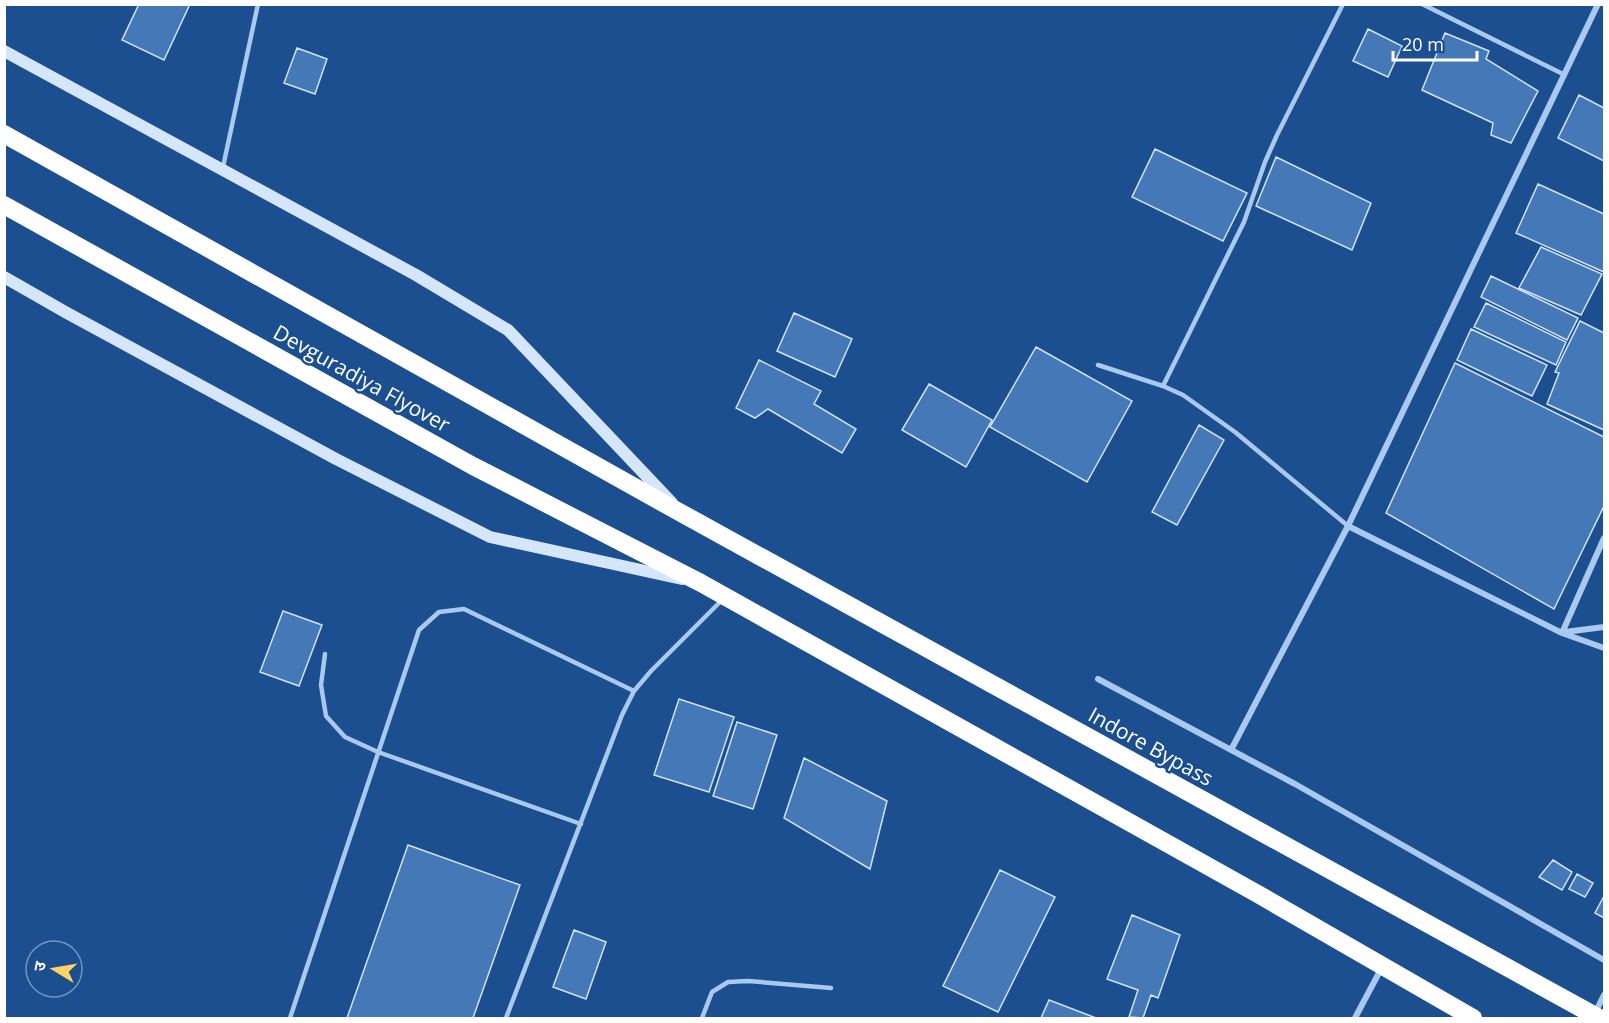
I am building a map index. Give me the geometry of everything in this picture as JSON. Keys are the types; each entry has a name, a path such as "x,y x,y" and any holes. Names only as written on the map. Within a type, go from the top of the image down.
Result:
{"highway":[{"name":"Devguradiya Flyover","path":"4,134 681,513"},
{"name":"Devguradiya Flyover","path":"4,205 473,466 701,583"},
{"name":"Indore Bypass","path":"681,513 1597,1017"},
{"path":"701,583 1256,892 1473,1018"}],"street":[{"path":"1231,750 1348,526 1598,4"},
{"path":"4,51 417,275 508,330 681,513"},
{"path":"4,276 67,313 315,448 489,537 701,583"},
{"path":"1348,526 1562,633 1605,648"},
{"path":"1562,633 1605,538"},
{"path":"1562,633 1605,627"},
{"path":"1098,679 1295,784 1605,960"},
{"path":"1355,1018 1383,966"},
{"path":"1597,1017 1605,995"}],"lane":[{"path":"223,170 258,4"},
{"path":"1163,386 1244,222 1277,135 1343,4"},
{"path":"1422,4 1563,74"},
{"path":"1098,365 1163,386 1183,395 1235,432 1348,526"},
{"path":"506,1018 622,715 634,691 725,597"},
{"path":"290,1018 419,630 439,612 464,609 634,691"},
{"path":"325,654 321,685 326,716 345,737 378,752 581,824"},
{"path":"702,1018 712,992 728,982 748,981 831,988"}],"building":[{"path":"139,4 190,4 164,60 122,40"},
{"path":"1368,29 1402,46 1388,77 1353,61"},
{"path":"1445,33 1489,51 1486,59 1538,91 1511,143 1491,135 1493,123 1422,90"},
{"path":"297,48 327,59 315,94 284,83"},
{"path":"1579,95 1604,108 1604,161 1558,138"},
{"path":"1155,149 1247,193 1223,241 1132,197"},
{"path":"1276,157 1371,203 1352,250 1256,206"},
{"path":"1538,184 1604,214 1604,272 1516,233"},
{"path":"1541,247 1602,274 1581,315 1519,288"},
{"path":"1491,276 1578,318 1567,340 1481,297"},
{"path":"1486,303 1566,342 1556,365 1474,327"},
{"path":"794,313 852,339 835,377 777,351"},
{"path":"1580,321 1604,333 1604,430 1547,404 1559,373 1555,372"},
{"path":"1471,329 1547,365 1532,396 1457,360"},
{"path":"1036,347 1132,401 1087,482 990,427"},
{"path":"759,360 821,391 814,404 856,429 842,453 768,409 755,418 736,408"},
{"path":"1455,363 1604,437 1604,506 1554,609 1386,513"},
{"path":"929,384 992,420 966,467 902,430"},
{"path":"1199,425 1224,440 1177,525 1152,512"},
{"path":"283,611 322,625 299,686 260,672"},
{"path":"679,699 734,717 709,792 654,775"},
{"path":"737,722 777,735 753,809 713,796"},
{"path":"804,758 887,801 870,869 784,818"},
{"path":"408,845 520,885 473,1018 347,1018"},
{"path":"1553,860 1572,872 1562,890 1539,877"},
{"path":"1000,870 1055,897 998,1012 943,986"},
{"path":"1577,874 1593,883 1585,897 1569,889"},
{"path":"1604,896 1604,918 1595,913"},
{"path":"1132,915 1180,935 1158,998 1151,995 1143,1018 1129,1017 1138,990 1107,979"},
{"path":"574,930 606,942 586,999 553,987"},
{"path":"1049,1000 1096,1018 1041,1018"}]}
